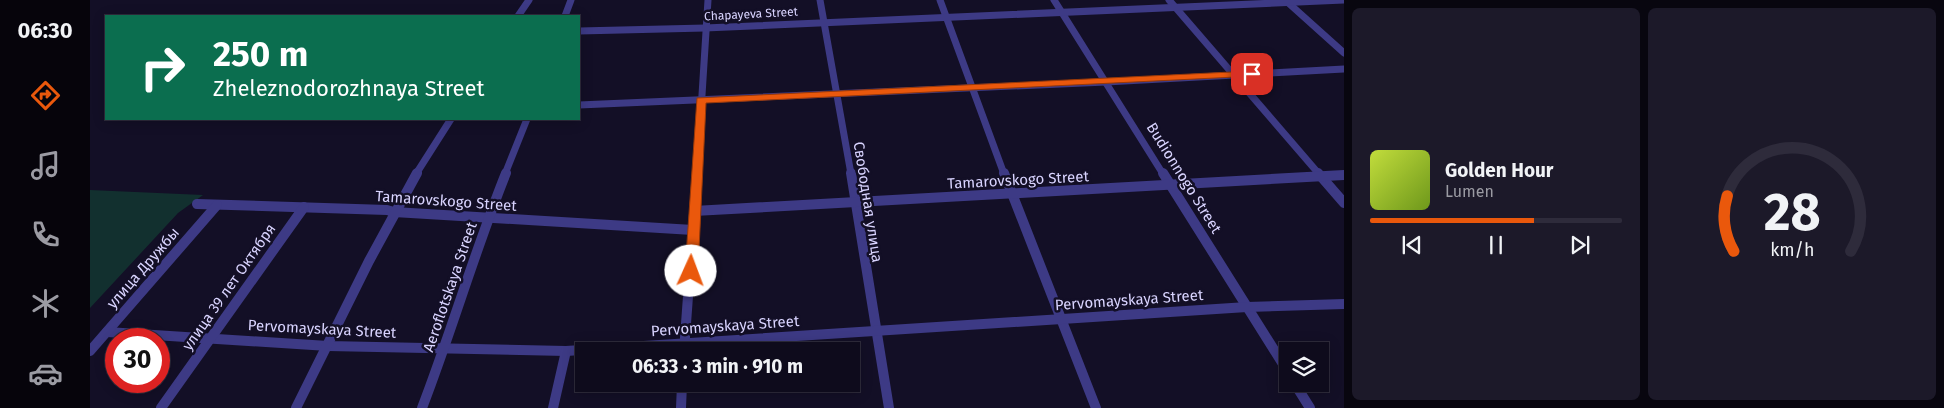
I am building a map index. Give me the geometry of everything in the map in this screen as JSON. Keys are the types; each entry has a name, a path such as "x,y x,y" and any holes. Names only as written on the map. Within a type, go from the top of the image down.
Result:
{"street":[{"path":"519,15 529,0"},
{"path":"565,15 571,0"},
{"path":"685,342 708,0"},
{"name":"Свободная улица","path":"820,0 838,94 888,408"},
{"path":"940,0 1012,194 1096,408"},
{"name":"Budionnogo Street","path":"1054,0 1279,358"},
{"path":"1169,0 1344,203"},
{"name":"Chapayeva Street","path":"580,31 705,28 1176,8 1286,1 1344,0"},
{"path":"1286,1 1344,53"},
{"path":"580,105 1106,82 1344,69"},
{"path":"296,408 394,212 425,156 450,120"},
{"name":"Aeroflotskaya Street","path":"422,408 446,349 488,218 527,120"},
{"name":"Tamarovskogo Street","path":"694,211 1344,174"},
{"name":"Tamarovskogo Street","path":"196,204 388,210 394,212 693,230"},
{"name":"улица Дружбы","path":"110,328 217,205"},
{"name":"улица 39 лет Октября","path":"161,408 304,207"},
{"name":"Pervomayskaya Street","path":"757,342 1247,307 1344,304"},
{"name":"улица Дружбы","path":"90,351 105,334"},
{"name":"Pervomayskaya Street","path":"170,336 328,346 575,351"},
{"path":"553,408 566,351"},
{"path":"681,408 682,392"},
{"path":"1300,392 1310,408"}],"green space":[{"path":"90,190 203,195 178,213 90,308"}],"route":[{"path":"691,271 701,100 1252,74"}]}
